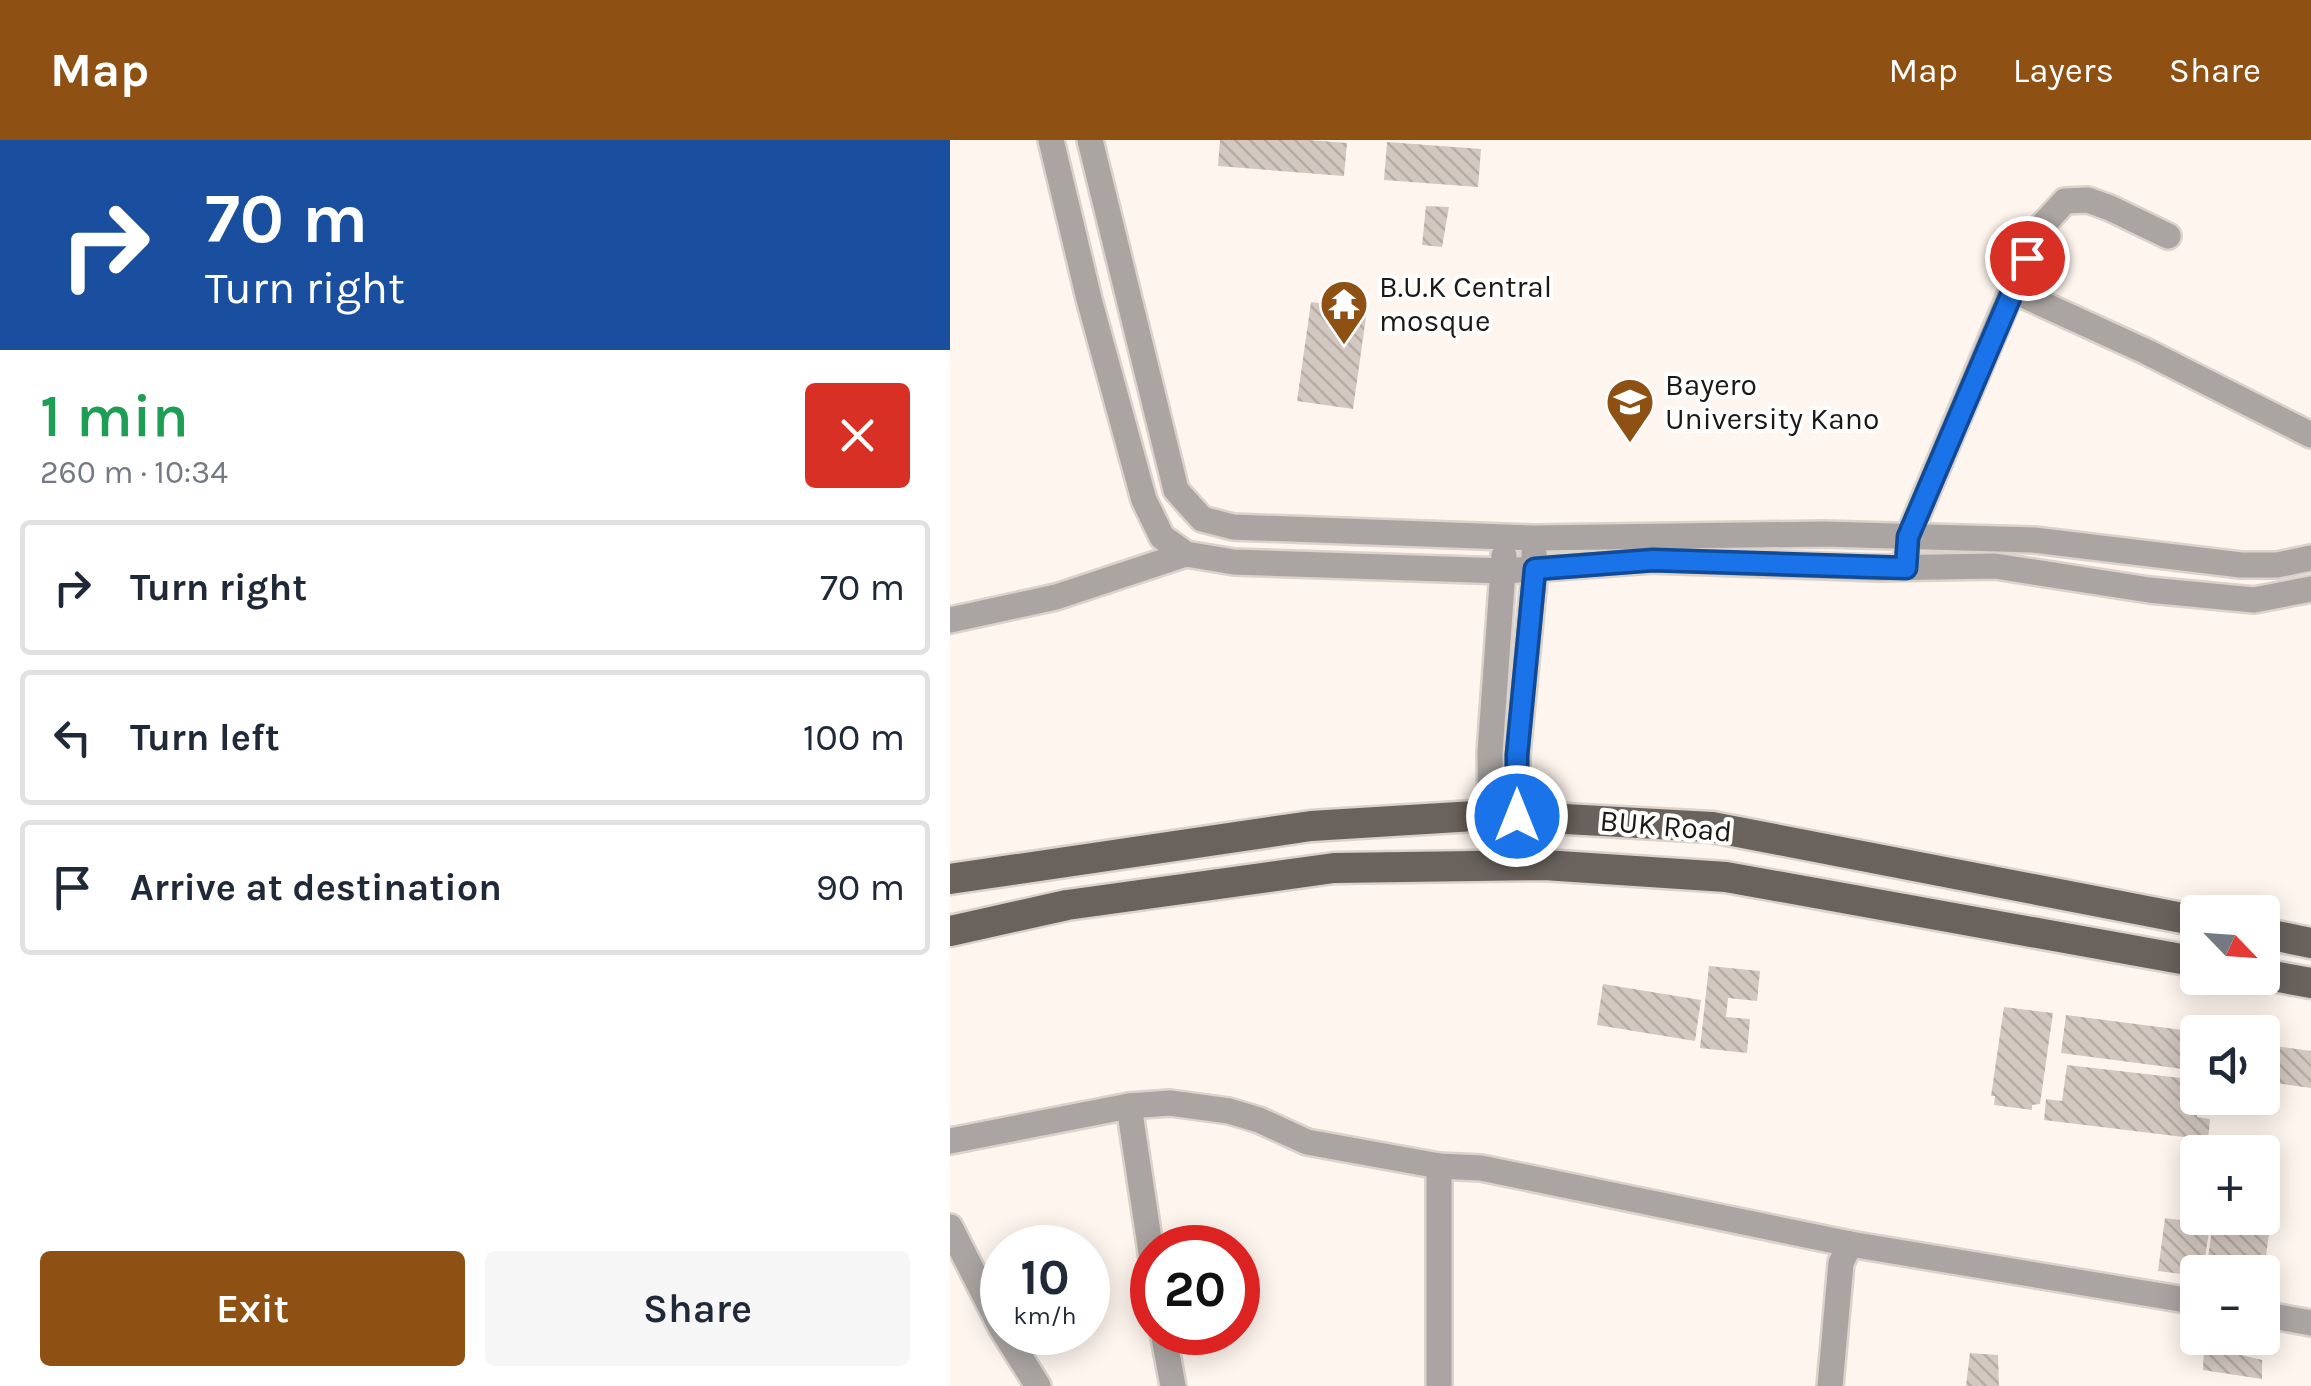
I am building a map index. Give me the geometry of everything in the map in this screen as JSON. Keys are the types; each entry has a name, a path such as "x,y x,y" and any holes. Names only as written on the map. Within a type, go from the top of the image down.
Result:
{"main road":[{"name":"BUK Road","path":"950,879 1311,826 1504,816 1712,826 2180,917"},
{"name":"BUK Road","path":"950,931 1066,904 1334,868 1544,865 1726,877 2180,959"},
{"path":"2280,937 2311,943"},
{"path":"2280,977 2311,983"}],"street":[{"path":"1051,140 1144,500 1162,537 1186,554 1234,562 1504,570 1653,560 1906,568 1995,566 2149,590 2254,600 2311,589"},
{"path":"1090,140 1176,490 1202,518 1233,527 1534,538 1749,534 2034,540 2241,565 2277,565 2311,558"},
{"path":"1906,568 1908,537 2042,227 2065,201 2088,200 2168,236"},
{"path":"2012,290 2147,352 2311,435"},
{"path":"1098,331 1135,316"},
{"path":"1233,527 1234,562"},
{"path":"1503,537 1490,753 1504,816"},
{"path":"1504,816 1517,755 1535,569 1534,538"},
{"path":"950,620 1056,597 1186,554"},
{"path":"950,1140 1130,1106 1170,1103 1229,1111 1260,1120 1307,1142 1439,1166 1481,1168 1850,1244 2180,1299"},
{"path":"1130,1106 1147,1225"},
{"path":"1435,1385 1439,1166"},
{"path":"950,1228 980,1285"},
{"path":"1830,1386 1841,1263 1850,1244"},
{"path":"2280,1317 2311,1323"},
{"path":"1019,1355 1038,1386"},
{"path":"1168,1355 1173,1386"}],"building":[{"path":"1220,140 1347,143 1344,176 1218,166"},
{"path":"1387,142 1481,149 1478,187 1384,180"},
{"path":"1426,206 1449,207 1442,247 1422,245"},
{"path":"1311,302 1367,310 1353,409 1297,401"},
{"path":"1709,966 1760,971 1757,1001 1728,998 1726,1017 1750,1019 1747,1053 1700,1048"},
{"path":"1603,984 1701,1000 1695,1041 1597,1025"},
{"path":"2004,1007 2053,1013 2040,1104 2032,1105 2032,1110 1994,1105 1995,1096 1991,1096"},
{"path":"2066,1015 2180,1030 2180,1069 2061,1053"},
{"path":"2280,1047 2311,1051 2311,1088 2280,1084"},
{"path":"2067,1065 2180,1078 2180,1115 2210,1119 2208,1135 2180,1137 2044,1120 2046,1099 2062,1101"},
{"path":"2165,1218 2180,1220 2180,1235 2208,1235 2205,1255 2180,1255 2180,1274 2158,1271"},
{"path":"2211,1235 2269,1235 2266,1255 2208,1255"},
{"path":"1970,1353 1998,1355 1999,1386 1966,1386"},
{"path":"2204,1355 2241,1355 2262,1360 2262,1379 2203,1370"}],"place":[{"name":"B.U.K Central mosque","path":"1344,346"},
{"name":"Bayero University Kano","path":"1630,444"}],"route":[{"path":"1517,816 1517,755 1535,569 1653,560 1906,568 1908,537 2027,258"}]}
